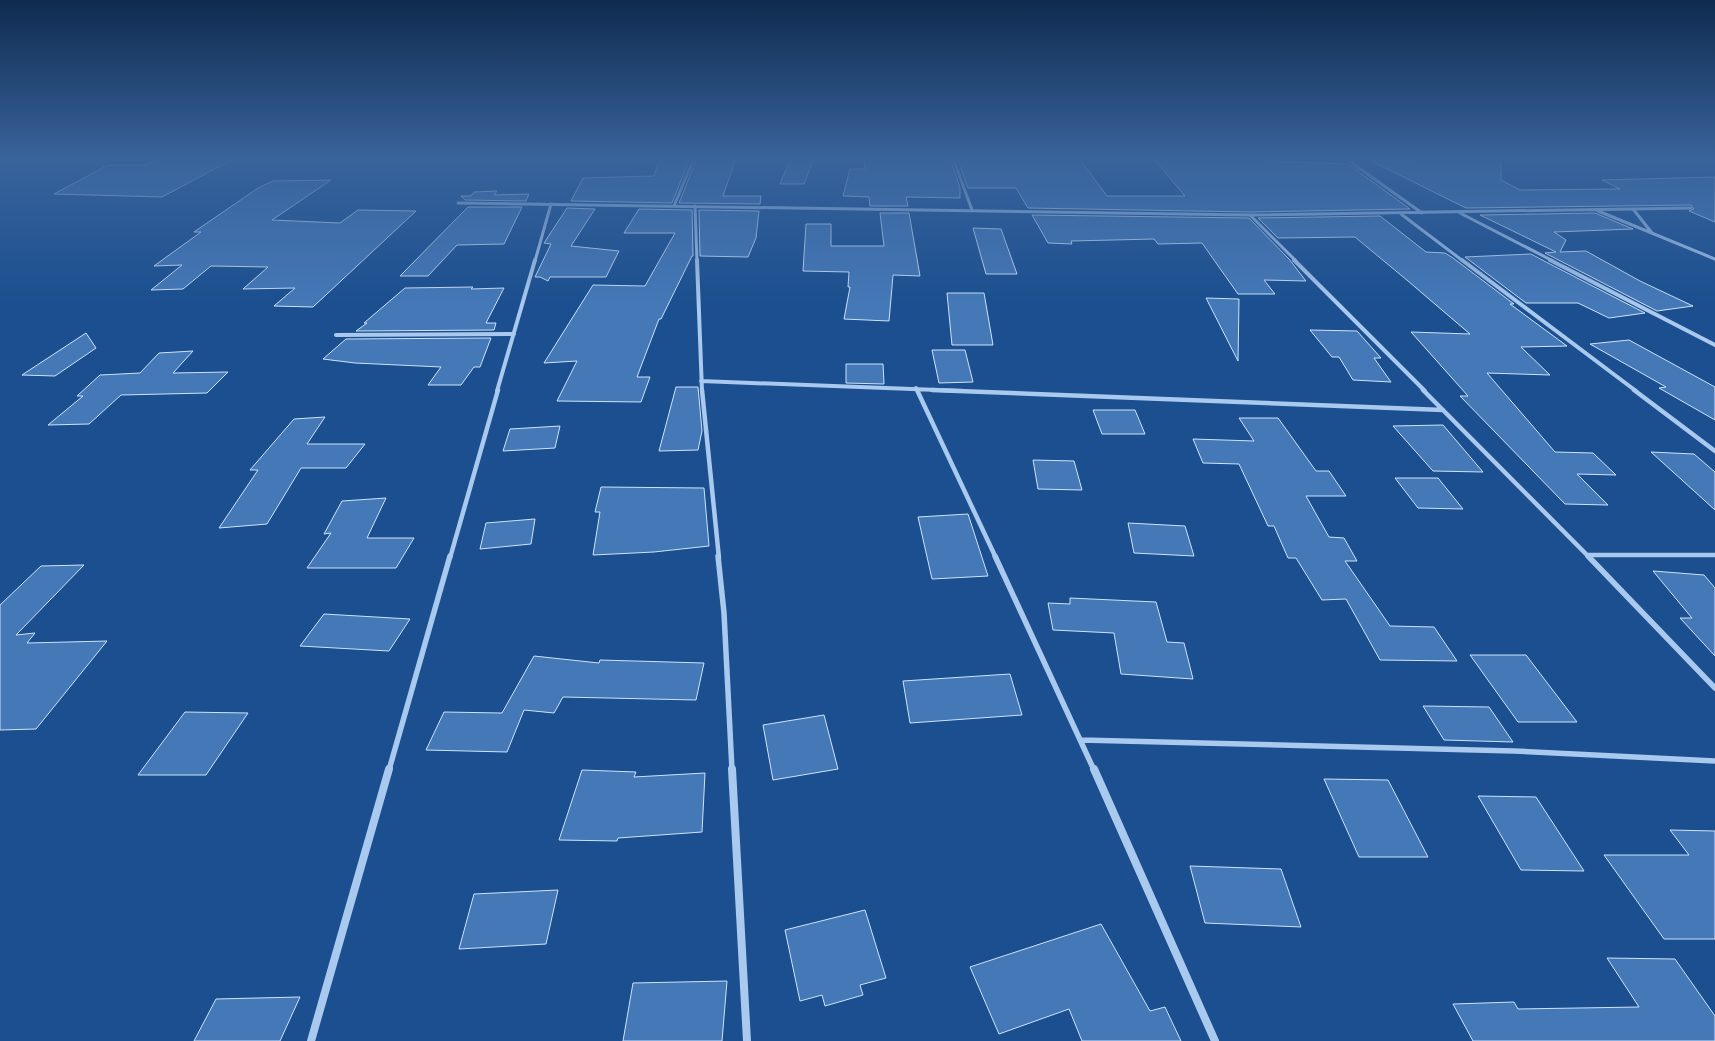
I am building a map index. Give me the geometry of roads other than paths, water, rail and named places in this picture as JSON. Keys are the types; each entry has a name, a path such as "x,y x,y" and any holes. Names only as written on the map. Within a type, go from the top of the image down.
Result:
{"street":[{"path":"311,1041 550,207"},
{"path":"695,207 702,381 724,613 747,1041"},
{"path":"735,207 1250,215 1691,208"},
{"path":"1413,207 1422,213"},
{"path":"1632,209 1653,233"},
{"path":"1595,210 1715,259"},
{"path":"1460,212 1715,345"},
{"path":"1401,214 1715,451"},
{"path":"1250,215 1587,555 1715,688"},
{"path":"336,334 514,334"},
{"path":"702,381 1443,410"},
{"path":"916,388 1081,740 1215,1041"},
{"path":"1587,555 1715,555"},
{"path":"1081,740 1514,751 1715,761"}]}
